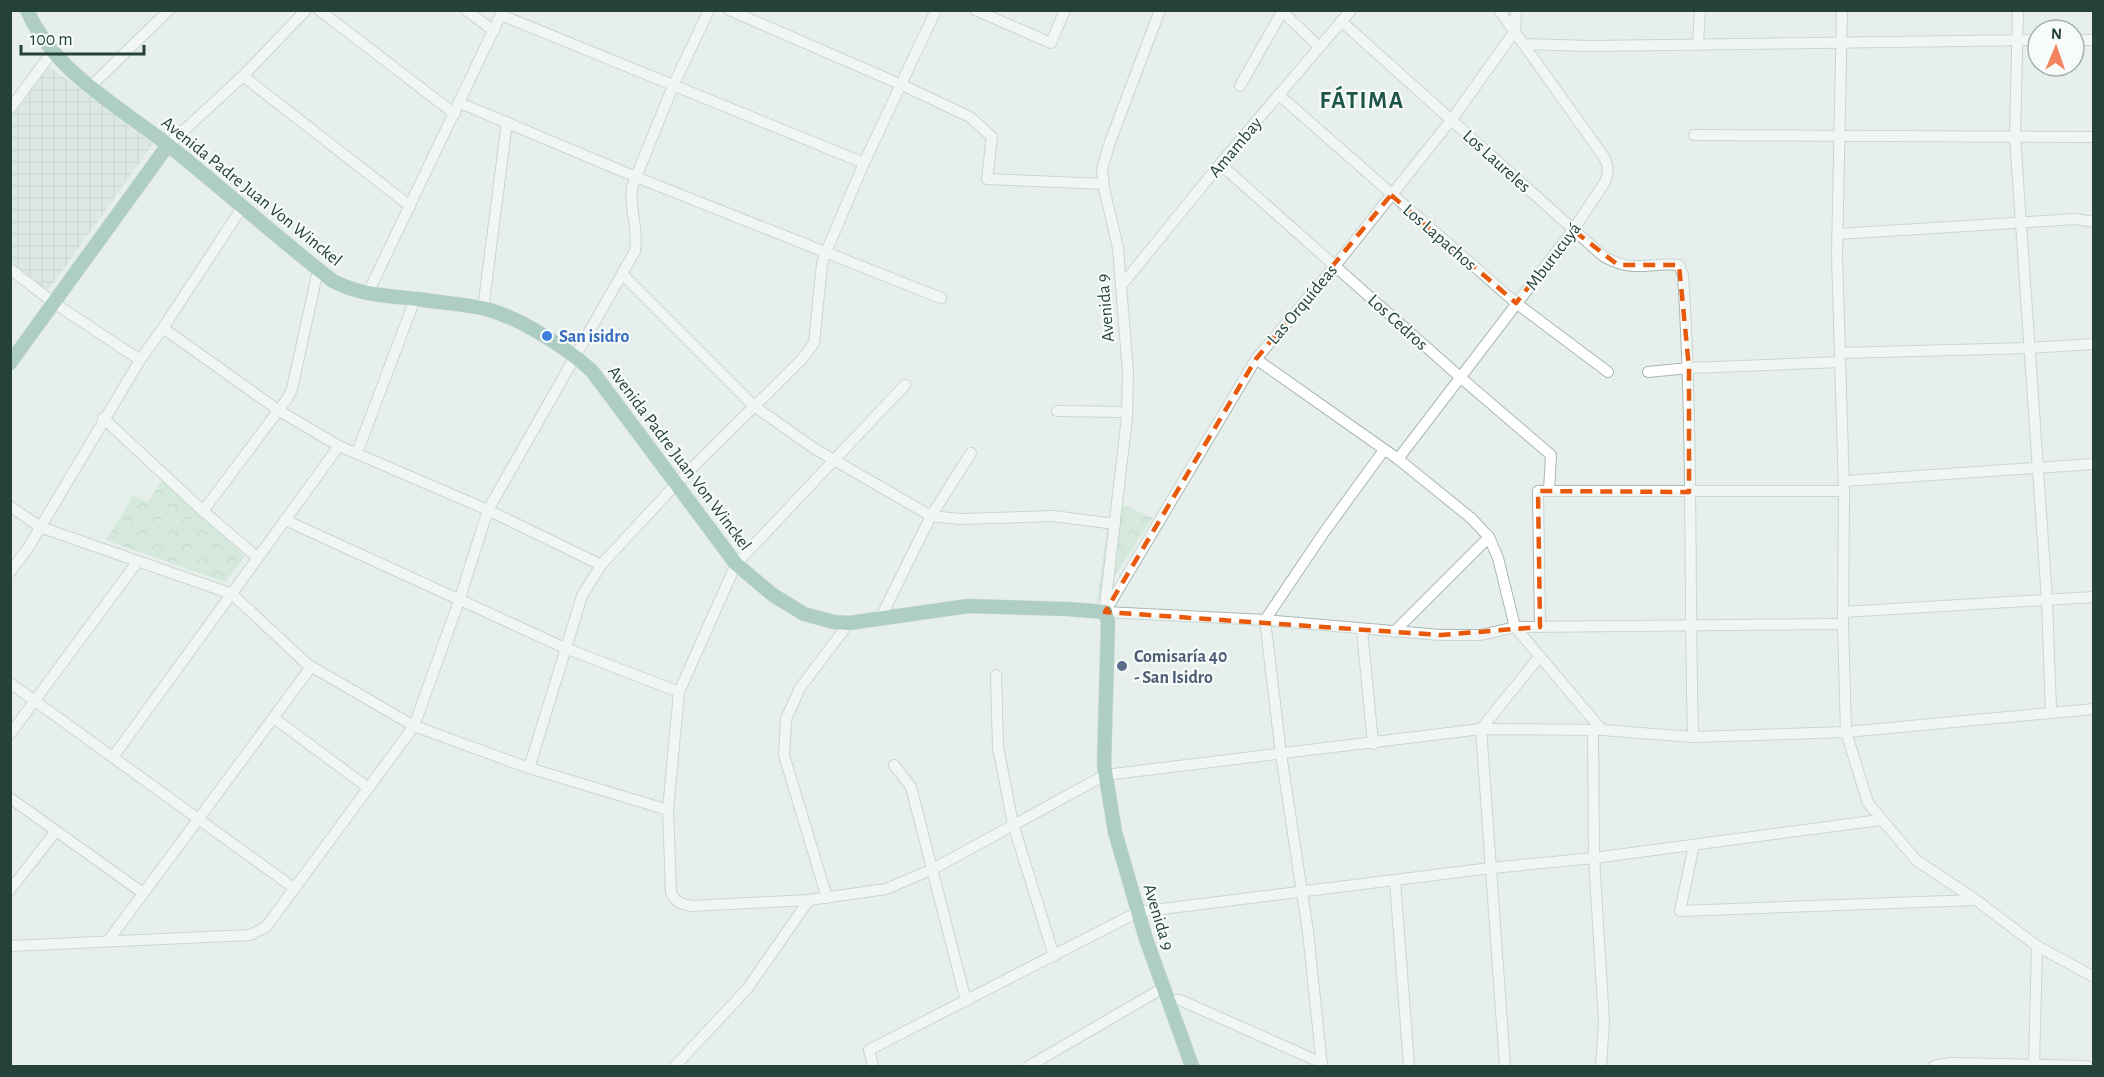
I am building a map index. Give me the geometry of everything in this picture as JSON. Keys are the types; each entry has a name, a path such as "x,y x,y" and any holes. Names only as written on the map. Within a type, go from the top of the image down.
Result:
{"main road":[{"name":"Avenida Padre Juan Von Winckel","path":"29,12 53,51 90,87 168,145 318,270 343,286 368,293 483,309 518,322 574,355 592,371 736,564 788,606 819,619 849,623 968,606 1105,612"},
{"path":"10,363 168,145"},
{"path":"1105,612 1108,622 1105,775"},
{"name":"Avenida 9","path":"1105,775 1115,832 1138,912 1192,1066"}],"street":[{"path":"90,87 169,10"},
{"path":"168,145 243,76 306,10"},
{"path":"319,10 455,114"},
{"path":"466,10 494,31"},
{"path":"10,946 250,935 266,927 414,726 459,601 488,510 635,251 637,242 631,195 636,177 673,86 709,10"},
{"path":"729,10 970,117 992,137 987,179 1103,184"},
{"path":"529,768 564,648 582,596 601,565 676,484 802,359 814,343 822,263 826,252 864,163 936,10"},
{"path":"975,10 1051,44 1065,10"},
{"name":"Avenida 9","path":"1105,612 1127,412 1128,372 1118,248 1103,184 1102,169 1160,10"},
{"name":"Amambay","path":"1120,286 1351,10"},
{"name":"Mburucuyá","path":"1398,459 1573,230 1608,174 1608,165 1499,10"},
{"path":"1515,31 1516,10"},
{"path":"1698,44 1700,10"},
{"path":"1842,10 1838,234 1844,486 1843,624 1846,732 1868,803 1916,860 1976,900 2037,946 2094,977"},
{"path":"2018,10 2015,136 2047,600 2051,712"},
{"path":"1240,86 1282,11 1319,47"},
{"path":"368,293 502,13 673,86 864,163"},
{"name":"Los Laureles","path":"1341,21 1603,256 1618,265 1632,267 1679,265 1683,275 1689,368"},
{"name":"Las Orquídeas","path":"1105,612 1256,359 1335,266 1452,119 1515,31"},
{"path":"1524,44 1590,46 2026,40"},
{"path":"10,109 53,51"},
{"path":"243,76 410,206"},
{"name":"Los Lapachos","path":"1278,95 1516,303 1608,372"},
{"path":"460,103 636,177 941,298"},
{"path":"483,309 507,122"},
{"path":"1694,135 2094,137"},
{"name":"Los Cedros","path":"1220,164 1551,455 1549,491"},
{"path":"10,572 40,527 103,418 243,206"},
{"path":"1838,234 2076,219 2094,222"},
{"path":"10,269 54,303 140,360"},
{"path":"203,511 292,390 318,270"},
{"path":"623,275 754,406 834,460 931,516 960,519 1053,516 1115,524"},
{"path":"357,453 415,299"},
{"path":"163,328 278,410 339,446 488,510 601,565"},
{"path":"1648,372 1840,357 2094,344"},
{"path":"1256,359 1398,459 1471,518 1489,537 1498,558 1515,627 1597,730 1594,858 1604,1022 1601,1066"},
{"path":"1689,368 1693,737"},
{"path":"904,386 736,564 679,692 668,810 671,892 674,899 682,904 692,906 809,900 886,889 931,870 1105,775 1481,729 1597,730 1693,737 1846,732 2094,709"},
{"path":"1057,411 1127,412"},
{"path":"103,418 203,511 258,558"},
{"path":"113,757 339,446"},
{"path":"1322,1065 1308,932 1300,892 1265,620 1325,531 1384,450"},
{"path":"881,617 931,516 971,453"},
{"path":"1540,627 1538,491 1689,492 1844,486 2094,464"},
{"path":"10,506 40,527 232,594 312,667 414,726 529,768 668,810"},
{"path":"285,520 564,648 679,692"},
{"path":"1394,632 1489,537"},
{"path":"10,734 138,561"},
{"path":"1843,612 2094,597"},
{"path":"1105,612 1265,620 1440,636 1481,635 1515,627 1843,624"},
{"path":"827,898 784,755 786,719 800,688 849,623"},
{"path":"1362,630 1373,744"},
{"path":"1505,1066 1481,729 1540,656"},
{"path":"108,941 312,667"},
{"path":"996,675 998,747 1013,824 1054,956"},
{"path":"10,682 294,888"},
{"path":"274,718 367,787"},
{"path":"894,765 911,787 966,1001"},
{"path":"10,798 143,893"},
{"path":"873,1066 869,1050 1138,912 1491,868 1594,858 1880,820"},
{"path":"10,890 56,831"},
{"path":"1694,845 1680,911 1976,900"},
{"path":"1395,881 1409,1066"},
{"path":"675,1066 747,989 809,900"},
{"path":"2034,1066 2037,946"},
{"path":"1029,1066 1165,994 1322,1065"},
{"path":"1934,1066 1951,1063 2087,1066"}],"highlighted area":[{"path":"1391,195 1516,303 1573,230 1618,265 1679,265 1689,368 1689,492 1538,491 1540,627 1440,635 1105,612 1256,359"}],"shaded area":[{"path":"46,64 153,144 47,292 11,262 10,110"}],"green space":[{"path":"162,481 245,556 225,582 106,540 133,496 148,502"},
{"path":"1112,500 1152,518 1096,605"}],"place":[{"name":"San isidro","path":"547,336"},
{"name":"Comisaría 40 - San Isidro","path":"1122,666"}],"district":[{"name":"FÁTIMA","path":"1362,100"}]}
